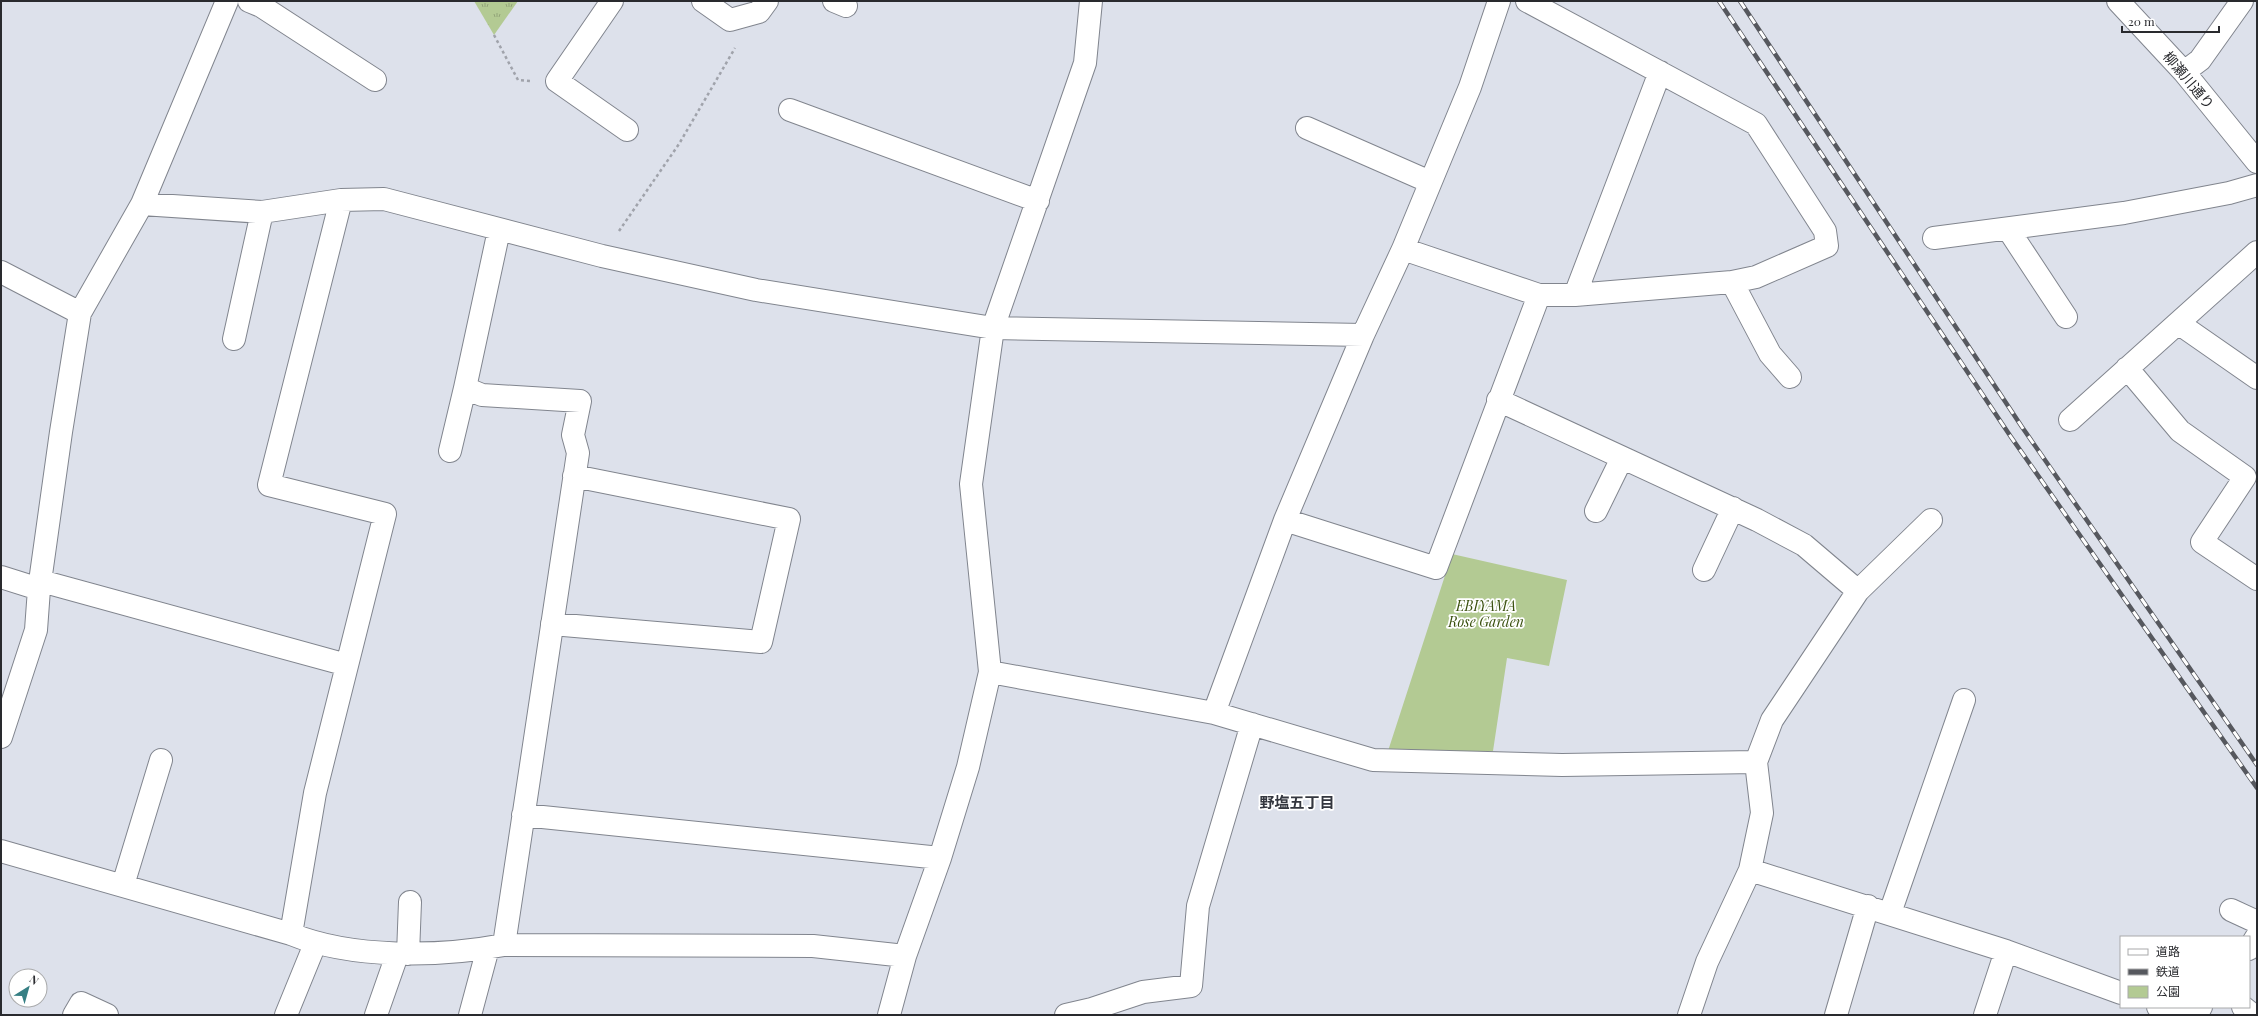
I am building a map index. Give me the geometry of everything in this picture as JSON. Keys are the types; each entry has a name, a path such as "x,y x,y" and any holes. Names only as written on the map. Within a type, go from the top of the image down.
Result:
{"street":[{"path":"1,738 36,630 40,585 60,432 80,313 142,204 227,1"},
{"path":"248,1 261,6 375,80"},
{"path":"612,1 557,81 627,130"},
{"path":"703,1 730,20 759,12 767,1"},
{"path":"889,1015 905,956 940,858 968,767 990,672 971,484 993,328 1085,63 1091,1"},
{"path":"1214,713 1285,520 1363,335 1403,249 1470,87 1499,1"},
{"path":"1403,249 1539,295 1575,295 1732,282 1756,278 1827,246 1825,231 1756,124 1527,1"},
{"name":"柳瀬川通り","path":"2118,1 2184,72 2257,162"},
{"path":"2184,72 2200,60 2242,1"},
{"path":"1575,295 1660,72"},
{"path":"790,110 1038,201"},
{"path":"1307,128 1430,182"},
{"path":"1934,238 2124,213 2229,193 2257,185"},
{"path":"142,204 262,212 341,200 384,199 602,256 756,290 993,328 1363,335"},
{"path":"291,934 315,793 385,514 269,485 341,200"},
{"path":"234,339 262,212"},
{"path":"2008,229 2066,317"},
{"path":"450,451 499,230"},
{"path":"2070,420 2257,252"},
{"path":"1,272 80,313"},
{"path":"1732,282 1770,354 1790,377"},
{"path":"1285,520 1436,568 1498,400 1539,295"},
{"path":"2178,323 2257,378"},
{"path":"2127,368 2180,431 2244,477 2202,542 2257,579"},
{"path":"465,388 482,395 580,401 573,435 578,452 523,815 496,946 470,1015"},
{"path":"1498,400 1733,508 1804,545 1858,591"},
{"path":"1596,511 1622,458"},
{"path":"552,624 761,642 789,519 574,476"},
{"path":"1704,570 1733,508"},
{"path":"1690,1015 1707,962 1750,870 1762,813 1756,762 1772,720 1858,591 1931,520"},
{"path":"1,577 40,585 347,665"},
{"path":"990,672 1214,713 1373,760 1562,765 1756,762"},
{"path":"1890,913 1964,700"},
{"path":"1066,1015 1092,1009 1143,992 1192,986 1198,906 1252,724"},
{"path":"124,885 161,760"},
{"path":"523,815 940,858"},
{"path":"1,851 291,934 315,944 403,954 496,946 813,946 905,956"},
{"path":"1750,870 1868,906 2006,951 2120,993"},
{"path":"376,1015 403,954 410,902"},
{"path":"1836,1015 1868,906"},
{"path":"2231,910 2257,922"},
{"path":"2250,947 2257,936"},
{"path":"286,1015 315,944"},
{"path":"1985,1015 2006,951"},
{"path":"74,1015 81,1003 107,1015"},
{"path":"2159,1010 2187,1014 2199,1008"},
{"path":"2244,1008 2254,1015"}],"path":[{"path":"602,256 680,144 745,31 742,17"},
{"path":"494,35 518,80 557,81"}],"green space":[{"path":"474,1 518,1 494,35"},
{"name":"EBIYAMA Rose Garden","path":"1452,554 1567,580 1549,666 1507,658 1493,751 1388,751"}],"railway":[{"path":"1719,1 2011,437 2257,788"},
{"path":"1740,1 2022,427 2257,765"}],"district":[{"name":"野塩五丁目","path":"1297,802"}]}
